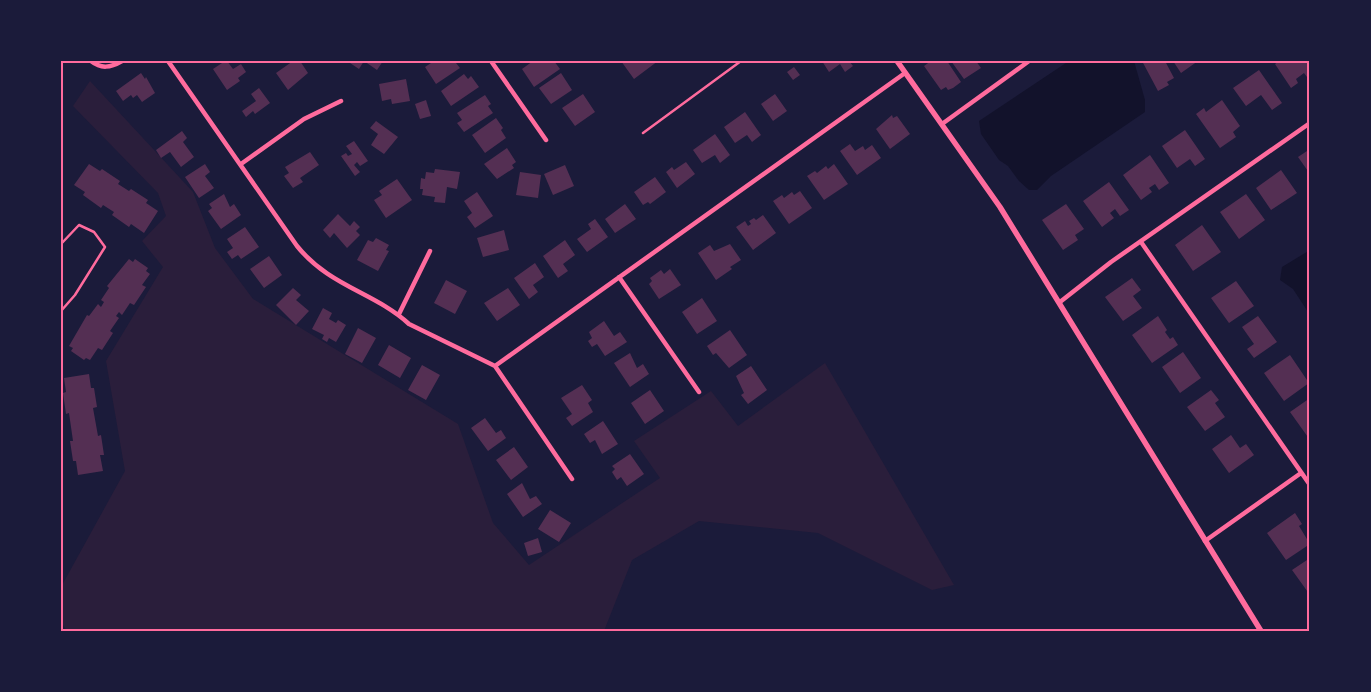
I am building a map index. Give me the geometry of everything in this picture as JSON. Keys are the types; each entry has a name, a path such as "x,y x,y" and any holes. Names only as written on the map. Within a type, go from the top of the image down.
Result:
{"street":[{"path":"91,61 98,67 110,67 122,61"},
{"path":"168,61 242,164 297,246 314,266 334,280 399,314 409,324 495,366 572,479"},
{"path":"491,61 546,140"},
{"path":"897,61 1000,207 1261,631"},
{"path":"942,124 1029,61"},
{"path":"495,366 905,73"},
{"path":"242,164 304,119 341,102"},
{"path":"1060,302 1111,262 1310,123"},
{"path":"1141,242 1310,486"},
{"path":"399,314 430,251"},
{"path":"619,277 699,392"},
{"path":"1205,541 1301,473"}],"lane":[{"path":"643,133 741,61"},
{"path":"61,244 79,225 94,232 105,247 75,294 61,311"}],"shaded area":[{"path":"1069,61 1134,61 1145,100 1145,112 1051,176 1037,190 1029,190 1019,181 1008,166 999,160 981,134 979,121"},
{"path":"90,81 193,192 215,248 253,299 458,424 493,523 529,565 660,478 634,441 711,391 738,426 825,363 954,585 932,590 818,533 699,521 632,560 604,631 67,631 61,622 61,587 125,471 106,361 163,267 142,241 166,216 158,193 73,106"},
{"path":"1310,250 1310,315 1293,289 1280,280 1282,267"}],"building":[{"path":"225,61 233,69 241,64 246,72 238,78 240,81 227,90 213,69"},
{"path":"293,61 300,61 308,73 288,90 276,73"},
{"path":"351,61 364,61 359,69 350,63"},
{"path":"364,61 383,61 377,70"},
{"path":"434,61 459,61 456,63 460,68 436,84 425,67"},
{"path":"533,61 554,61 560,69 534,87 522,69"},
{"path":"621,61 658,61 634,79"},
{"path":"822,61 849,61 853,66 845,72 840,64 829,72"},
{"path":"931,61 947,61 961,82 948,90 946,87 941,90 924,66"},
{"path":"951,61 976,61 981,68 964,79"},
{"path":"1142,61 1165,61 1174,78 1167,82 1169,85 1158,91"},
{"path":"1173,61 1198,61 1181,73"},
{"path":"1279,61 1310,61 1310,81 1304,73 1296,79 1298,83 1291,88 1275,64"},
{"path":"794,67 800,75 793,80 787,72"},
{"path":"1259,70 1282,103 1272,110 1261,95 1246,106 1233,88"},
{"path":"141,73 145,79 146,77 155,93 142,102 137,95 133,98 131,95 123,101 116,91"},
{"path":"561,73 572,90 551,104 539,88"},
{"path":"464,74 468,79 471,76 479,87 451,106 441,91"},
{"path":"406,79 410,101 392,104 391,99 382,101 379,84"},
{"path":"259,88 270,103 255,114 253,111 246,117 242,111 256,101 251,94"},
{"path":"583,94 595,112 575,126 562,108"},
{"path":"775,94 787,111 773,121 761,104"},
{"path":"485,95 491,104 488,106 493,113 464,132 457,123 462,120 457,113"},
{"path":"426,100 431,116 420,119 415,104"},
{"path":"1222,100 1240,126 1233,132 1236,137 1220,148 1196,114 1204,108 1206,112"},
{"path":"745,112 761,135 752,142 747,135 735,143 724,127"},
{"path":"892,115 893,118 897,116 910,134 890,149 876,129"},
{"path":"496,118 503,128 501,130 506,138 485,153 472,135"},
{"path":"376,121 398,137 384,154 371,145 378,134 370,128"},
{"path":"1185,130 1205,159 1195,166 1190,159 1177,168 1162,146"},
{"path":"182,131 187,138 183,142 194,157 181,167 170,152 161,158 156,150"},
{"path":"715,134 730,155 720,163 715,155 702,163 693,150"},
{"path":"354,141 368,161 360,166 357,162 354,165 360,172 355,176 341,156 346,153 348,156 352,154 346,146"},
{"path":"850,144 855,151 863,146 865,150 872,145 881,158 857,175 840,151"},
{"path":"507,148 516,162 512,165 514,168 497,179 484,164"},
{"path":"1310,149 1310,174 1298,157"},
{"path":"310,152 319,165 300,178 303,182 293,188 284,176 289,173 285,167"},
{"path":"1150,155 1169,183 1159,190 1155,184 1149,188 1152,192 1141,200 1123,175"},
{"path":"686,162 695,174 677,188 666,172 672,167 674,170"},
{"path":"89,164 100,171 102,169 120,181 118,184 129,191 131,189 148,200 146,203 158,211 144,233 131,224 129,227 112,215 114,212 103,205 101,208 83,195 85,192 74,185"},
{"path":"205,164 210,172 205,176 214,188 199,198 185,177"},
{"path":"834,164 848,184 824,200 807,176 815,171 817,173 826,166 828,169"},
{"path":"565,165 574,186 553,195 544,174"},
{"path":"435,169 460,172 457,189 447,187 445,203 434,202 435,197 422,195 423,189 420,189 421,178 425,179 426,172 434,173"},
{"path":"1281,170 1297,193 1271,210 1256,188"},
{"path":"520,172 541,175 538,198 516,195"},
{"path":"655,177 666,192 650,204 648,202 643,205 634,192"},
{"path":"397,179 412,200 386,218 374,200 382,195 379,191"},
{"path":"1109,182 1129,210 1120,216 1115,209 1110,213 1114,218 1102,227 1083,201"},
{"path":"800,191 812,208 789,224 773,201 782,195 784,198 792,192 794,195"},
{"path":"477,192 493,216 475,228 467,217 472,213 464,201"},
{"path":"224,194 230,207 234,204 241,215 221,229 208,211 212,208 209,204"},
{"path":"1246,194 1265,220 1239,239 1220,212"},
{"path":"625,204 636,219 615,233 605,219"},
{"path":"1066,204 1084,229 1075,235 1078,240 1063,250 1042,220"},
{"path":"338,214 350,226 354,221 360,227 356,231 360,235 347,248 334,233 330,238 323,230"},
{"path":"763,215 776,233 753,250 736,227 745,221 748,226 751,224 749,221 754,218 756,220"},
{"path":"595,219 608,237 587,252 577,239 591,229 588,224"},
{"path":"1202,225 1221,252 1193,271 1175,245"},
{"path":"245,227 259,247 241,259 238,255 232,259 227,252 233,248 227,239"},
{"path":"504,230 509,250 483,257 477,238"},
{"path":"376,238 389,245 386,250 389,251 378,271 357,260 368,240 373,242"},
{"path":"565,240 575,255 563,264 568,271 558,278 543,256"},
{"path":"730,244 741,260 716,280 698,253 710,245 714,251"},
{"path":"269,256 282,275 264,288 250,269"},
{"path":"129,259 133,262 135,259 148,268 146,271 150,274 142,285 146,287 134,305 130,303 122,315 119,312 116,316 119,318 110,331 113,333 102,350 98,348 90,360 86,358 84,360 71,351 73,348 69,346 87,315 89,316 98,304 101,307 104,302 101,300 109,288 107,286"},
{"path":"535,263 544,277 533,285 538,292 529,299 514,278"},
{"path":"670,269 681,285 659,299 649,284 652,281 650,278 661,270 664,274"},
{"path":"1132,278 1141,290 1133,296 1142,308 1123,321 1105,297"},
{"path":"446,280 467,291 455,314 434,303"},
{"path":"1236,281 1254,306 1229,323 1211,298"},
{"path":"293,288 301,295 296,300 309,311 296,325 276,305"},
{"path":"508,288 520,305 497,321 484,303"},
{"path":"702,298 717,321 697,334 682,312"},
{"path":"323,308 332,313 329,319 336,323 338,320 346,325 336,342 329,338 327,342 322,339 324,335 312,329"},
{"path":"1158,316 1167,330 1165,332 1170,339 1173,337 1178,345 1152,363 1132,335"},
{"path":"1258,316 1277,342 1254,358 1247,349 1254,344 1242,327"},
{"path":"604,321 614,336 620,332 627,342 605,356 597,344 592,347 588,341 592,338 589,332"},
{"path":"358,328 376,338 362,363 345,354"},
{"path":"730,330 747,355 729,368 716,353 713,355 707,346"},
{"path":"389,345 411,358 400,378 378,365"},
{"path":"1183,352 1201,378 1180,393 1162,367"},
{"path":"630,353 637,368 643,364 649,374 630,387 614,363"},
{"path":"1290,355 1309,383 1284,401 1264,373"},
{"path":"422,365 440,375 426,400 408,390"},
{"path":"751,366 767,390 748,404 741,395 744,393 736,376"},
{"path":"89,374 91,388 94,388 97,407 93,408 98,436 101,435 104,455 100,455 103,471 78,475 76,461 73,461 70,441 73,441 69,413 66,414 63,393 66,392 64,378"},
{"path":"582,385 592,400 588,403 593,412 572,426 566,418 572,414 561,398"},
{"path":"650,390 664,411 645,424 631,403"},
{"path":"1211,390 1219,400 1215,403 1225,417 1205,431 1187,407"},
{"path":"1310,398 1310,440 1290,412"},
{"path":"485,418 496,433 501,430 506,438 488,451 471,428"},
{"path":"603,421 618,444 602,454 595,440 590,443 584,434"},
{"path":"1231,435 1240,448 1246,444 1254,455 1229,473 1212,449"},
{"path":"514,447 528,467 511,480 496,460"},
{"path":"630,454 644,474 627,486 621,477 617,480 612,472 615,469 612,466"},
{"path":"522,483 530,499 536,496 542,504 523,517 507,494"},
{"path":"550,510 571,523 559,542 538,529"},
{"path":"1295,513 1302,524 1299,526 1310,544 1286,560 1267,533"},
{"path":"538,538 542,552 528,556 524,543"},
{"path":"1310,558 1310,595 1292,570"}]}
